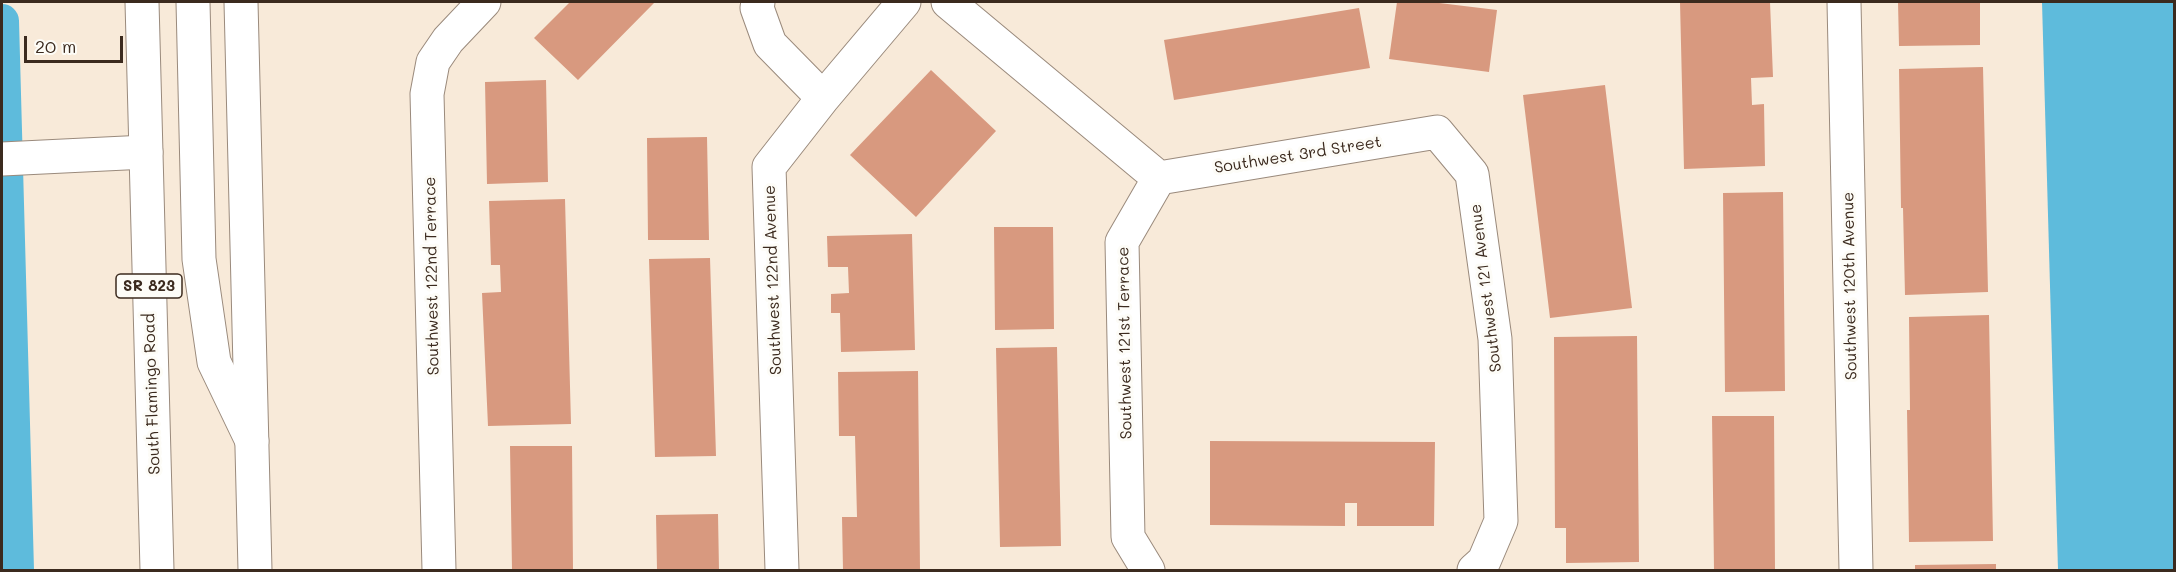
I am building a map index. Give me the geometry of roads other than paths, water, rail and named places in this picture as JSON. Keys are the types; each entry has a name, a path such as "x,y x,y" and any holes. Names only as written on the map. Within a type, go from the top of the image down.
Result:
{"main road":[{"name":"South Flamingo Road","path":"142,2 157,570"},
{"path":"194,2 199,259 214,362 252,441"},
{"path":"241,2 255,570"},
{"name":"Southwest 122nd Terrace","path":"439,570 427,94 433,62 448,40 484,2"},
{"path":"758,2 770,44 823,98"},
{"name":"Southwest 122nd Avenue","path":"782,570 769,167 823,98 904,2"},
{"path":"948,2 1159,178"},
{"name":"Southwest 120th Avenue","path":"1844,2 1856,570"},
{"name":"Southwest 3rd Street","path":"1159,178 1437,132"},
{"name":"Southwest 121 Avenue","path":"1437,132 1472,174 1495,339 1502,521 1479,566"},
{"path":"2,159 146,152"},
{"name":"Southwest 121st Terrace","path":"1148,570 1128,537 1122,242 1159,178"}],"water":[{"path":"2042,2 2174,2 2174,570 2058,570"}],"waterway":[{"path":"2,21 17,570"}]}
